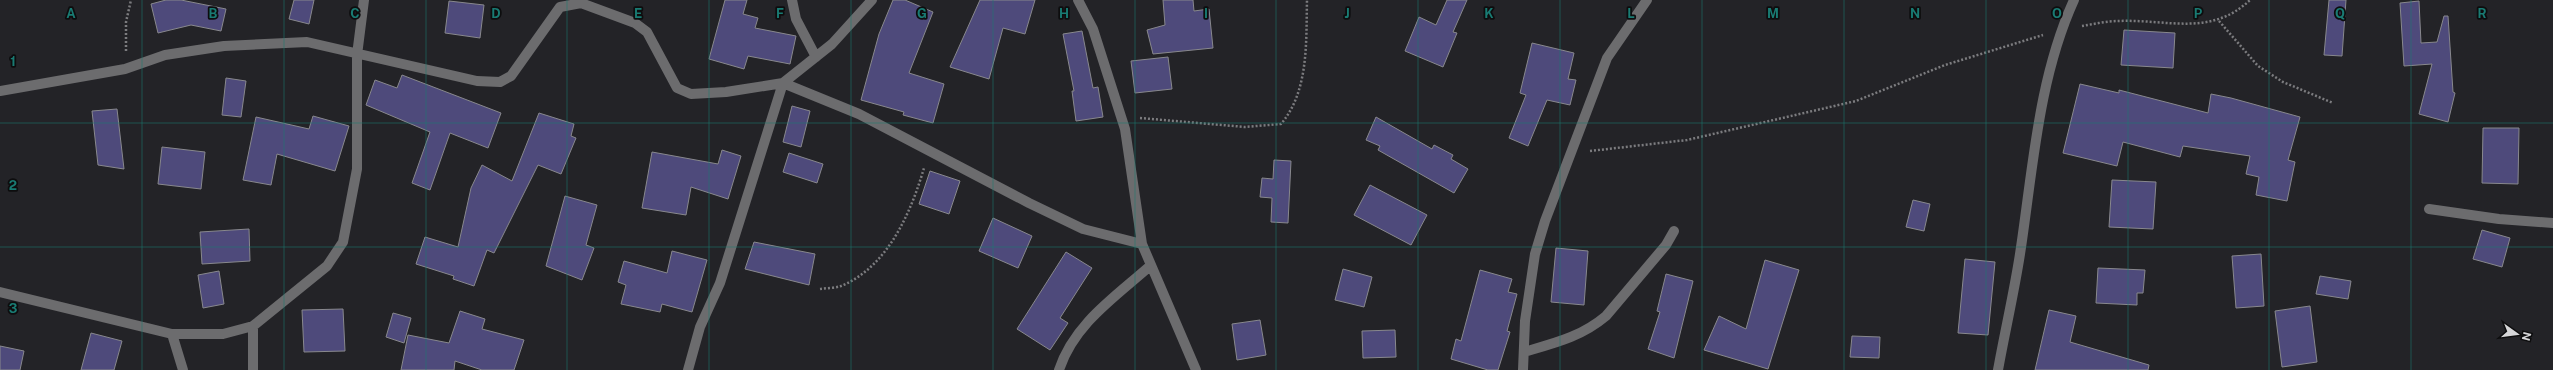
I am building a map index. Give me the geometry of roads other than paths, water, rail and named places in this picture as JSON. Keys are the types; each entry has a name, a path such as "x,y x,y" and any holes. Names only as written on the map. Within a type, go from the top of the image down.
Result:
{"street":[{"path":"0,292 172,334 223,334 253,326 327,266 342,242 354,189 358,150 357,54 364,0"},
{"path":"792,0 796,19 816,57"},
{"path":"0,91 125,69 165,55 224,46 307,42 477,81 500,82 511,76 560,7 581,3 628,20 647,32 677,88 683,92 726,92 783,83 832,44 872,0"},
{"path":"1078,0 1093,29 1121,116 1132,163 1142,244 1150,266 1196,370"},
{"path":"1522,370 1526,321 1535,254 1607,58 1647,0"},
{"path":"1998,370 2020,254 2027,194 2044,95 2060,30 2074,0"},
{"path":"783,83 859,114 1029,203 1083,229 1142,244"},
{"path":"688,370 700,328 720,283 754,170 783,83"},
{"path":"2429,208 2499,219 2553,223"},
{"path":"1524,352 1566,340 1597,324 1606,316 1646,269 1674,231"},
{"path":"1059,370 1066,350 1081,327 1150,266"},
{"path":"253,326 253,370"},
{"path":"172,334 183,370"}]}
